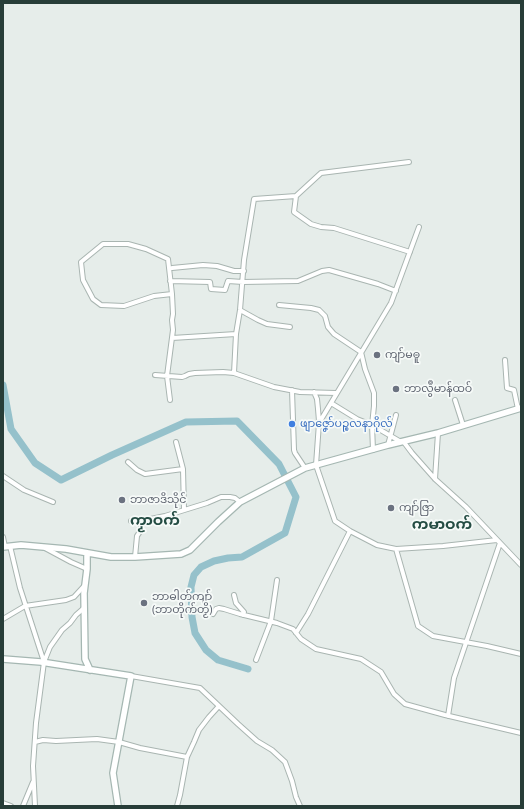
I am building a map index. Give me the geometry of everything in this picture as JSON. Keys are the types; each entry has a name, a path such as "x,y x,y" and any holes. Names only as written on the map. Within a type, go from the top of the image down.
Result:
{"street":[{"path":"234,373 236,334 240,310 244,260 254,199 296,196 321,173 409,162"},
{"path":"296,196 294,212 311,224 321,227 334,228 410,252"},
{"path":"319,422 391,303 419,227"},
{"path":"170,400 167,376 172,338 173,314 172,294 168,259 146,249 128,244 103,244 81,262 83,280 93,299 101,305 124,306 154,296 172,294"},
{"path":"172,268 203,265 217,266 234,271 244,271"},
{"path":"170,281 210,282 211,289 225,290 228,281 298,281 322,271 329,270 396,290"},
{"path":"279,305 319,310 325,316 328,327 334,334 361,352 374,393 372,425 373,450"},
{"path":"240,310 267,324 290,327"},
{"path":"172,338 236,334"},
{"path":"6,546 21,545 42,547 112,557 181,554 190,550 240,502 305,468 520,409 514,390 507,388 505,360"},
{"path":"155,375 185,376 188,374 211,372 234,373 274,387 292,390 336,393"},
{"path":"292,390 294,450 305,468"},
{"path":"314,392 317,399 319,422 316,465 335,521 350,531 377,545 396,549 498,541"},
{"path":"455,400 463,425"},
{"path":"331,403 402,442 435,479 466,507 521,565"},
{"path":"388,445 396,415"},
{"path":"435,479 438,432"},
{"path":"176,442 182,469 184,510"},
{"path":"128,462 144,474 182,469"},
{"path":"3,476 24,490 53,502"},
{"path":"131,521 141,521 165,516 221,497 235,498 240,502"},
{"path":"135,557 137,536 141,526 141,521"},
{"path":"296,633 308,614 350,531"},
{"path":"3,537 44,662"},
{"path":"448,716 454,678 467,642 498,541"},
{"path":"42,547 87,569"},
{"path":"396,549 418,626 433,636 521,654"},
{"path":"87,553 84,593 85,659 90,670"},
{"path":"256,660 271,621 277,580"},
{"path":"3,619 25,606 66,600 74,597 85,585"},
{"path":"234,595 236,603 244,612 243,615"},
{"path":"35,806 32,766 44,662 50,647 62,630 84,608"},
{"path":"213,614 216,609 219,608 271,621 293,629 301,639 316,649 361,659 381,672 394,694 405,704 448,716 521,733"},
{"path":"3,659 44,662 200,688 252,737 272,750 285,762 300,806"},
{"path":"118,806 113,773 131,676"},
{"path":"177,806 187,757 199,730 218,706"},
{"path":"34,742 43,740 56,741 97,739 119,742 140,748 187,757"},
{"path":"23,806 34,781"},
{"path":"3,803 11,806"}],"waterway":[{"path":"3,385 11,429 35,463 61,480 112,455 186,422 237,421 279,464 296,497 285,533 242,557 214,561 201,567 194,575 191,587 192,617 195,633 206,650 218,660 248,669"}],"place":[{"name":"ကျာ်မၜူ","path":"377,355"},
{"name":"ဘာလွဳမာန်ထဝ်","path":"396,389"},
{"name":"ဖျာဇၞော်ပဉ္စလနာဂိုလ်","path":"292,424"},
{"name":"ဘာဇာဒိသိုင်","path":"122,500"},
{"name":"ကျာ်ဇြာ","path":"391,508"},
{"name":"ဘာဓါတ်ကျာ် (ဘာတိုက်တၟိ)","path":"144,603"}],"district":[{"name":"ကၟာဝက်","path":"155,521"},
{"name":"ကမာဝက်","path":"442,525"}]}
